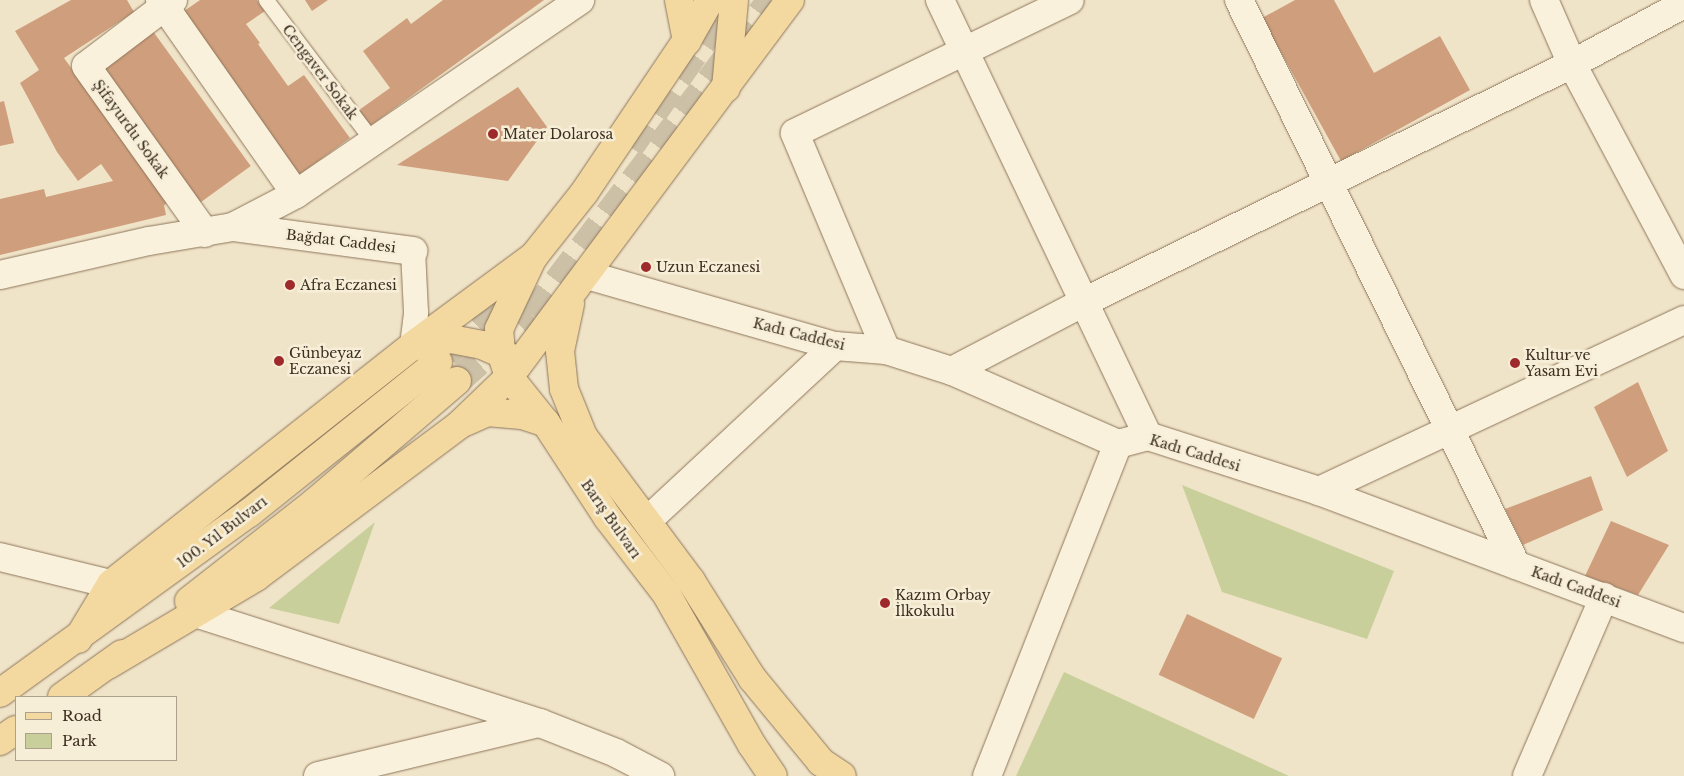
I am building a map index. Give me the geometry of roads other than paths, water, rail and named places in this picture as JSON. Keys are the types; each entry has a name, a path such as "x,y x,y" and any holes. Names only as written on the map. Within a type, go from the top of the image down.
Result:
{"main road":[{"path":"679,0 687,41"},
{"path":"510,364 499,329 534,256 584,193 687,41 710,0"},
{"path":"725,90 734,0"},
{"path":"459,425 510,364 571,298 650,186 725,90 790,0"},
{"path":"78,639 111,584 412,346 534,256"},
{"name":"Barış Bulvarı","path":"571,298 560,351 564,389 583,436 691,581 752,678 821,762 842,776"},
{"path":"412,346 451,339 510,364 583,436"},
{"name":"100. Yıl Bulvarı","path":"0,693 78,639 249,513 438,362"},
{"name":"Barış Bulvarı","path":"510,364 608,518 667,595 752,744 773,776"},
{"path":"63,696 108,665 314,503 457,381"},
{"path":"108,665 256,577 459,425 487,412 522,415 546,423"},
{"path":"0,741 15,731"}],"street":[{"path":"0,275 149,241 233,227 296,194 374,143 580,0"},
{"path":"940,0 963,52 1148,436"},
{"path":"886,350 795,133 1070,0"},
{"path":"1239,0 1516,564"},
{"path":"1544,0 1572,64 1684,275"},
{"path":"165,2 296,194"},
{"name":"Şifayurdu Sokak","path":"165,2 86,66 205,233"},
{"path":"952,371 1084,302 1572,64 1684,4"},
{"name":"Bağdat Caddesi","path":"233,227 413,250 416,312 412,346"},
{"name":"Kadı Caddesi","path":"587,275 835,346 886,350 952,371 1118,444 1148,436 1319,491 1684,628"},
{"path":"1319,491 1684,320"},
{"path":"647,521 835,346"},
{"path":"986,776 1118,444"},
{"path":"0,556 111,584"},
{"path":"1527,776 1604,597"},
{"path":"195,613 540,723 619,765 660,776"},
{"path":"326,775 540,723"}],"lane":[{"name":"Cengaver Sokak","path":"266,0 374,143"}],"tunnel":[{"path":"630,147 731,0"},
{"path":"457,381 532,315 771,0"},
{"path":"446,354 518,285"}],"place":[{"name":"Mater Dolarosa","path":"493,134"},
{"name":"Uzun Eczanesi","path":"646,267"},
{"name":"Afra Eczanesi","path":"290,285"},
{"name":"Günbeyaz Eczanesi","path":"279,361"},
{"name":"Kultur ve Yasam Evi","path":"1515,363"},
{"name":"Kazım Orbay İlkokulu","path":"885,603"}]}
